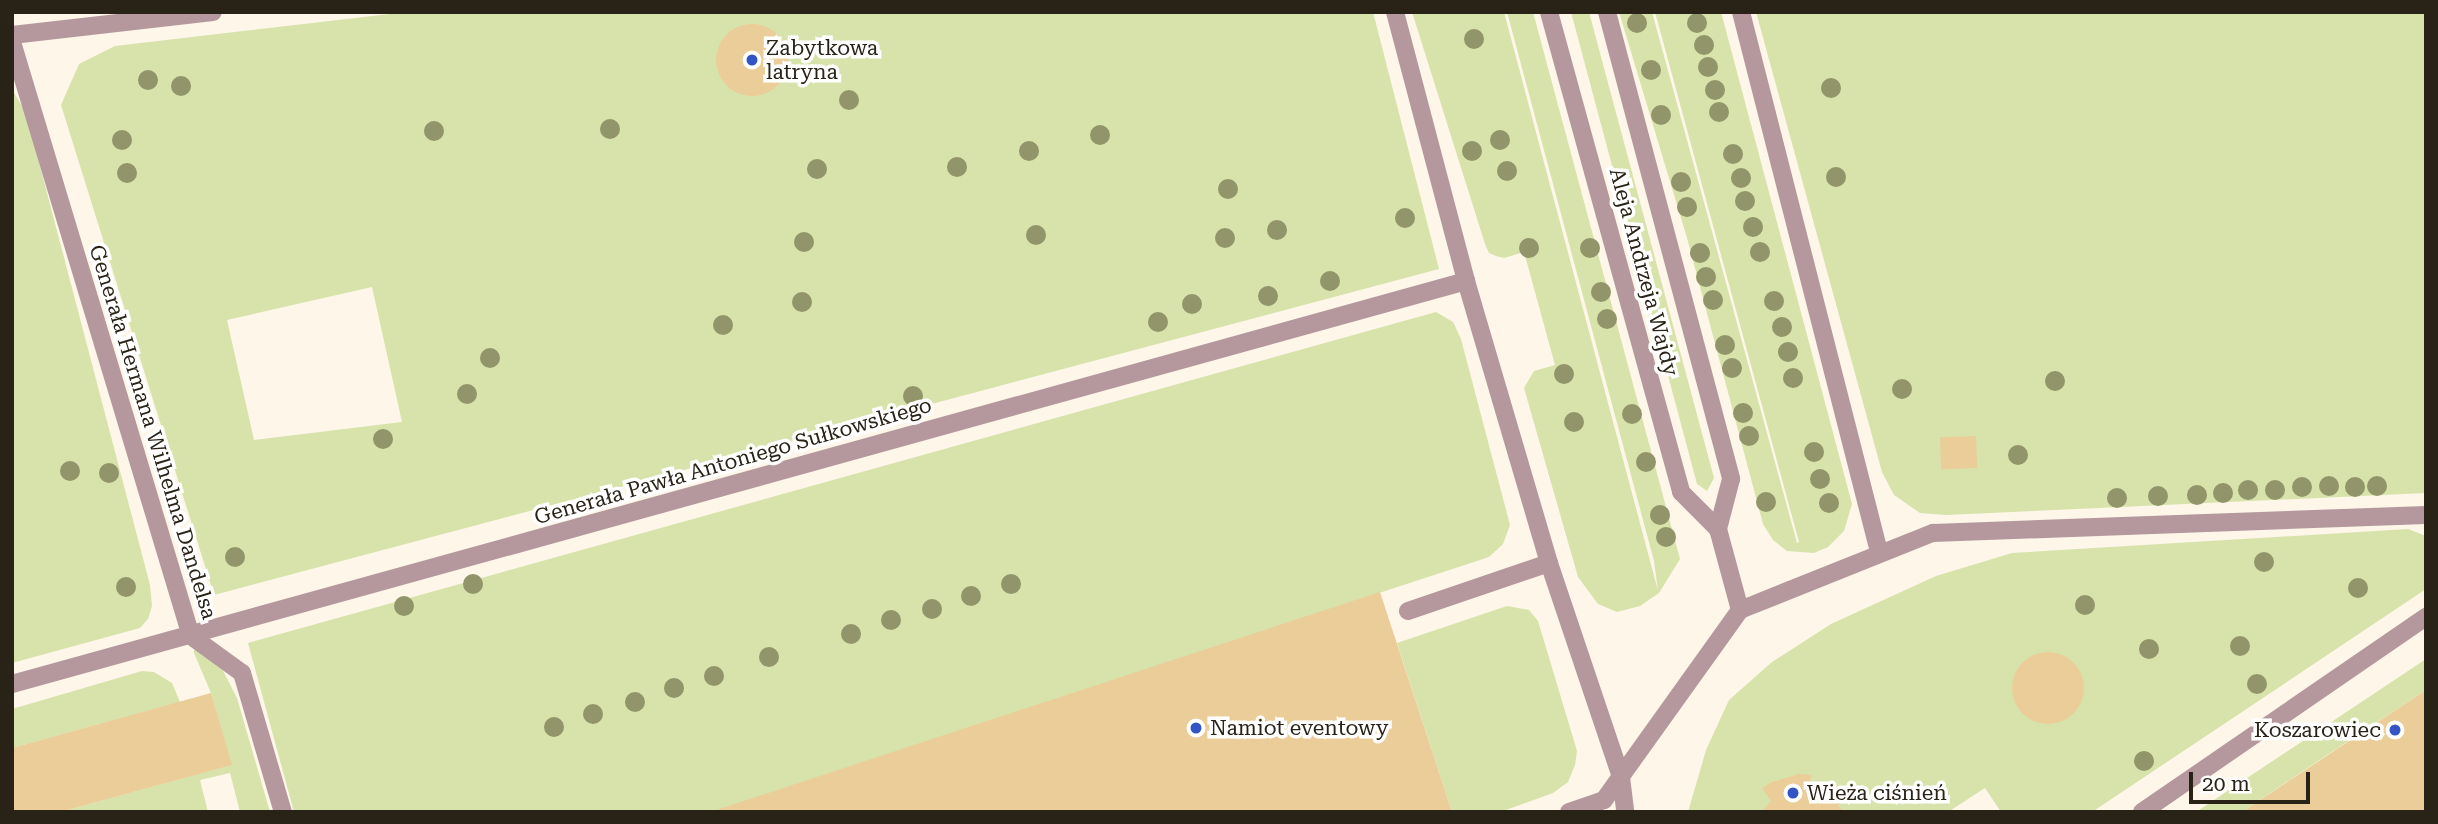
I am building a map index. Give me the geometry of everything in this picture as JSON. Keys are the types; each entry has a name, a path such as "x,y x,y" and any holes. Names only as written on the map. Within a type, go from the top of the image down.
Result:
{"lane":[{"path":"12,35 213,12"},
{"path":"1395,12 1466,281 1549,563 1621,777 1626,812"},
{"name":"Aleja Andrzeja Wajdy","path":"1549,12 1681,492 1718,529"},
{"name":"Aleja Andrzeja Wajdy","path":"1607,12 1731,479 1718,529 1740,610"},
{"path":"1741,12 1879,552"},
{"name":"Generała Hermana Wilhelma Dandelsa","path":"12,42 191,636 242,673 283,812"},
{"name":"Generała Pawła Antoniego Sułkowskiego","path":"12,684 1466,281"},
{"path":"1569,812 1604,800 1740,610 1879,552 1933,533 2426,515"},
{"path":"1408,611 1549,563"},
{"path":"2142,812 2426,617"}],"green space":[{"path":"407,12 1373,12 1439,269 214,595 61,105 79,64 115,46","holes":["372,287 402,422 254,440 227,320"]},
{"path":"1412,12 1504,12 1658,591 1654,561 1507,12 1533,12 1680,559 1659,593 1640,606 1617,612 1598,604 1578,577 1524,388 1534,371 1555,365 1524,252 1504,258 1489,253"},
{"path":"1571,12 1589,12 1714,478 1707,491 1697,484"},
{"path":"1619,12 1652,12 1797,543 1799,542 1655,12 1721,12 1852,504 1844,531 1828,547 1814,553 1787,551 1773,540 1763,524 1687,238"},
{"path":"1756,12 2426,12 2426,493 1946,515 1920,513 1894,495 1882,472"},
{"path":"12,89 26,113 150,585 152,606 148,619 140,628 12,663"},
{"path":"1436,312 1453,322 1461,339 1510,525 1503,544 1489,557 712,812 294,812 248,643"},
{"path":"2408,529 2426,536 2426,589 2092,812 2001,812 1985,788 1948,812 1688,812 1706,750 1729,700 1772,662 1831,624 1936,576 2012,553"},
{"path":"1507,606 1529,610 1538,621 1577,751 1575,765 1568,782 1553,793 1500,812 1452,812 1397,643"},
{"path":"194,646 220,665 237,698 270,812 240,812 230,773 200,780 208,812 60,812 231,765 211,693 194,653"},
{"path":"2426,659 2426,690 2242,812 2196,812"},
{"path":"142,671 154,672 172,683 180,702 12,748 12,709"}],"building":[{"name":"Zabytkowa latryna","path":"752,24 772,30 782,40 788,60 782,80 772,90 752,96 732,90 722,80 716,60 722,40 732,30"},
{"path":"1976,436 1977,468 1941,469 1940,437"},
{"name":"Namiot eventowy","path":"1380,592 1452,812 713,812 713,811"},
{"path":"2048,652 2068,658 2078,668 2084,688 2078,708 2068,718 2048,724 2028,718 2018,708 2012,688 2018,668 2028,658"},
{"name":"Koszarowiec","path":"2426,690 2426,812 2242,812 2423,692"},
{"path":"211,693 232,765 60,812 12,812 12,748"},
{"name":"Wieża ciśnień","path":"1799,774 1811,775 1810,790 1827,795 1836,784 1846,791 1838,805 1843,812 1762,812 1771,801 1762,788"}],"place":[{"name":"Zabytkowa latryna","path":"752,60"},
{"name":"Namiot eventowy","path":"1196,728"},
{"name":"Koszarowiec","path":"2395,730"},
{"name":"Wieża ciśnień","path":"1793,793"}]}
